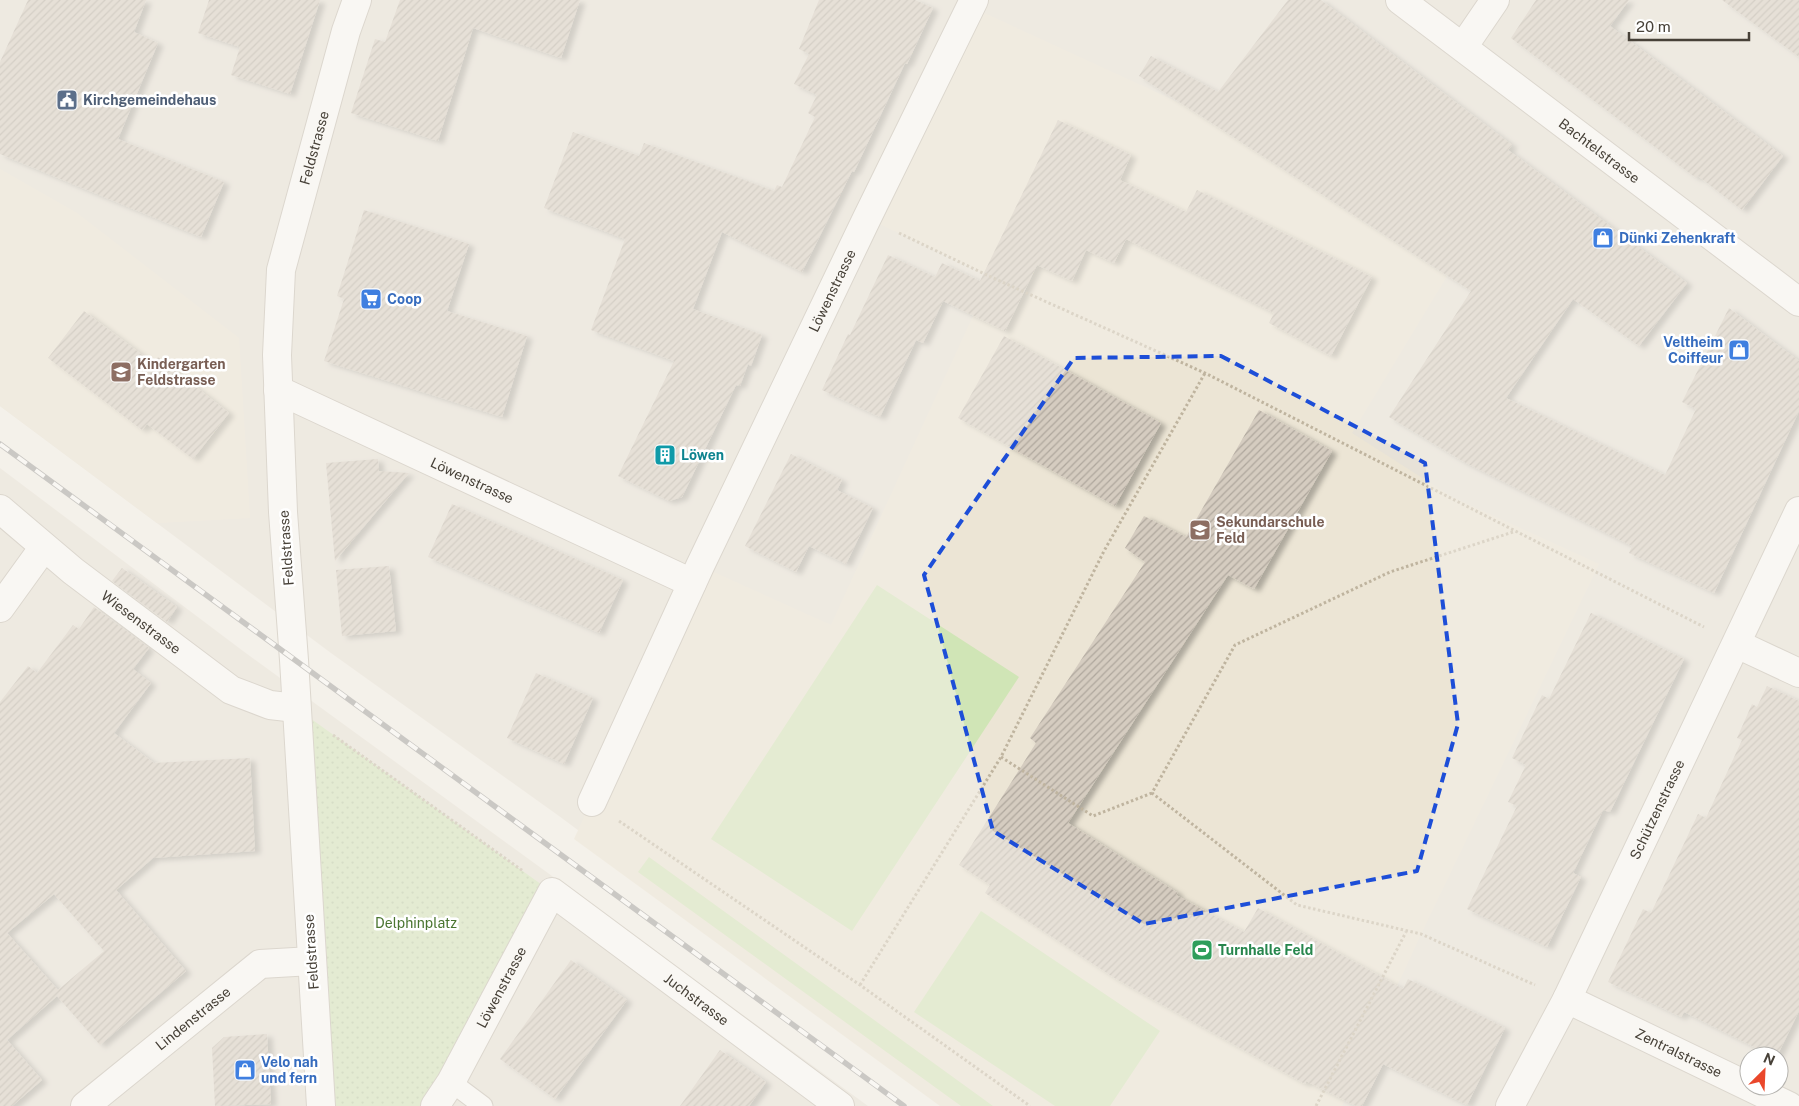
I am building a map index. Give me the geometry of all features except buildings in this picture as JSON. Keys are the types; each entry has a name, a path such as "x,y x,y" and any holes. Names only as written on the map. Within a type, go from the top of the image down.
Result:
{"street":[{"name":"Feldstrasse","path":"322,1106 283,512 277,355 281,270 346,31 357,0"},
{"name":"Löwenstrasse","path":"592,802 692,583 974,0"},
{"name":"Bachtelstrasse","path":"1400,0 1799,302"},
{"path":"1463,47 1495,0"},
{"name":"Löwenstrasse","path":"278,390 692,583"},
{"name":"Wiesenstrasse","path":"0,509 73,571 231,690 270,705 296,708"},
{"name":"Schützenstrasse","path":"1510,1106 1567,999 1799,511"},
{"path":"0,608 44,547"},
{"path":"1737,644 1799,673"},
{"name":"Löwenstrasse","path":"436,1106 451,1082 552,892"},
{"name":"Juchstrasse","path":"552,892 840,1106"},
{"name":"Lindenstrasse","path":"85,1106 260,964 312,961"},
{"name":"Zentralstrasse","path":"1567,999 1790,1106"},
{"path":"1790,1106 1799,1089"}],"lane":[{"path":"451,1082 483,1106"}],"path":[{"path":"867,218 991,277 1205,373 1737,644"},
{"path":"860,985 1000,757 1104,551 1205,373"},
{"path":"1000,757 1093,816 1152,793 1235,645 1390,572 1514,532"},
{"path":"331,734 552,892"},
{"path":"1152,793 1297,905 1421,934 1567,999"},
{"path":"592,802 860,985 1030,1106"},
{"path":"1316,1106 1406,932"}],"highlighted area":[{"path":"1221,356 1425,463 1458,724 1417,871 1144,924 993,831 924,575 1074,358"}],"shaded area":[{"path":"0,0 1799,0 1799,1106 949,1106 559,816 331,653 0,406"},
{"name":"Sekundarschule Feld","path":"971,7 1184,105 1447,276 1352,433 1452,497 1599,564 1421,934 1342,1106 940,1106 574,839 700,566 831,625 991,277 867,218"},
{"name":"Kindergarten Feldstrasse","path":"0,169 77,213 239,338 250,518 157,523 0,406"},
{"path":"0,468 243,651 868,1106 0,1106"}],"green space":[{"path":"877,585 1019,677 852,931 711,839"},
{"name":"Delphinplatz","path":"296,708 552,892 435,1106 321,1106"},
{"path":"649,857 993,1106 961,1106 638,872"},
{"path":"981,911 1160,1031 1110,1106 1055,1106 914,1012"}],"railway":[{"path":"0,444 904,1106"}],"place":[{"name":"Kirchgemeindehaus","path":"67,100"},
{"name":"Dünki Zehenkraft","path":"1603,238"},
{"name":"Coop","path":"371,299"},
{"name":"Veltheim Coiffeur","path":"1739,350"},
{"name":"Kindergarten Feldstrasse","path":"121,372"},
{"name":"Löwen","path":"665,455"},
{"name":"Sekundarschule Feld","path":"1200,530"},
{"name":"Turnhalle Feld","path":"1202,950"},
{"name":"Velo nah und fern","path":"245,1070"}]}
